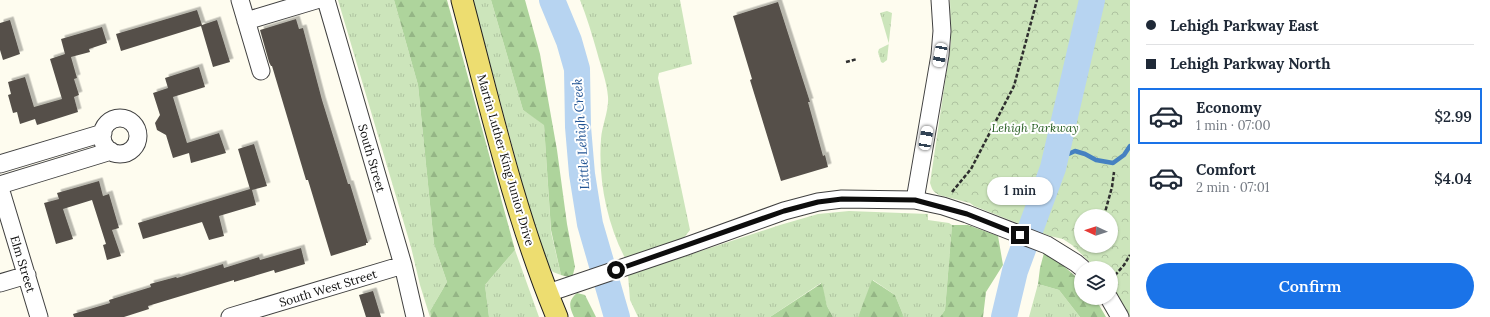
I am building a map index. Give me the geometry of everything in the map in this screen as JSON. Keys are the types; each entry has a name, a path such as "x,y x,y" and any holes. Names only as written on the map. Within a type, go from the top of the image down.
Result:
{"main road":[{"name":"Martin Luther King Junior Drive","path":"462,0 498,135 528,236 558,317"}],"street":[{"path":"240,0 261,70"},
{"path":"246,21 316,0"},
{"name":"South Street","path":"326,0 402,265 415,317"},
{"path":"915,200 940,55 942,31 940,0"},
{"path":"118,118 129,120 137,129 138,140 131,150 120,154 111,151 105,145 103,133 108,123 118,118"},
{"path":"0,164 103,133"},
{"path":"0,186 111,151"},
{"name":"Elm Street","path":"0,186 39,317"},
{"path":"548,293 784,211 818,202 842,199 915,200 967,214 1047,245 1074,262"},
{"name":"South West Street","path":"230,317 402,265"},
{"path":"0,283 27,275"},
{"path":"1113,305 1120,317"}],"path":[{"path":"952,192 972,169 1014,86 1037,0"},
{"path":"846,62 857,59"},
{"path":"1106,209 1112,187 1114,172"},
{"path":"1118,272 1130,255"}],"green space":[{"path":"338,0 394,0 418,85 434,244 447,282 430,311 431,317 420,285 411,247"},
{"path":"394,0 447,0 515,250 485,285 489,317 431,317 430,311 447,282 434,244 418,85"},
{"path":"473,0 491,0 523,110 544,124 551,232 561,275 553,272 548,265 532,220"},
{"path":"491,0 525,0 540,54 557,150 567,224 575,267 572,278 561,275 551,230 544,125 523,110"},
{"path":"580,0 680,0 692,64 659,73 658,78 690,230 683,239 626,260 619,246 609,217 605,201 601,170 601,139 608,102 604,74"},
{"name":"Lehigh Parkway","path":"950,0 1130,0 1130,317 1118,299 1118,261 1089,261 1080,253 1118,253 1118,209 1074,209 1074,247 1063,239 1050,236 974,206 970,203 939,195 935,193 930,183 951,42"},
{"path":"887,11 892,13 889,43 880,13"},
{"path":"889,44 887,60 883,63 881,62 878,52 879,49"},
{"path":"849,211 928,214 928,220 949,223 952,225 945,310 940,317 904,317 895,295 873,280 858,317 833,317 827,306 821,283 770,317 638,317 630,300 628,275 780,225 818,214"},
{"path":"952,225 968,225 998,236 1003,265 986,292 983,317 940,317 945,310"},
{"path":"515,250 539,317 489,317 485,285"},
{"path":"1044,253 1059,262 1074,275 1074,305 1099,305 1106,317 1080,317 1059,290 1038,284"},
{"path":"872,280 895,295 904,317 858,317"},
{"path":"822,283 827,306 833,317 770,317"},
{"path":"1038,284 1059,290 1080,317 1029,317"},
{"path":"577,293 585,295 596,317 574,317 570,304"}],"building":[{"path":"778,2 810,102 808,102 823,156 825,155 828,167 781,181 750,80 752,79 733,16"},
{"path":"197,10 202,25 217,20 230,62 213,67 201,26 121,51 116,34"},
{"path":"296,19 299,29 303,28 322,100 368,243 366,243 366,245 331,256 260,30"},
{"path":"10,20 20,54 3,60 0,50 0,23"},
{"path":"102,27 107,43 89,49 90,52 71,57 77,78 74,79 79,95 74,97 78,112 37,125 35,119 20,124 17,112 13,113 8,95 11,94 8,82 25,77 34,107 62,99 50,59 65,54 61,39"},
{"path":"199,67 205,87 173,97 187,143 219,133 226,153 191,163 189,153 173,158 166,135 157,130 155,123 160,115 153,93 168,88 165,78"},
{"path":"254,144 267,186 252,190 256,205 219,216 224,236 209,240 202,222 143,239 138,223 250,189 238,149"},
{"path":"99,181 103,196 109,194 119,228 112,230 121,256 107,260 103,245 106,244 92,200 63,209 73,239 56,244 44,203 59,199 57,193"},
{"path":"301,248 305,264 275,273 274,270 234,282 234,280 148,306 149,309 124,317 74,317 73,314 110,303 109,300 151,287 150,284 177,278 223,264 224,268 259,257 260,260"},
{"path":"373,291 381,317 366,317 359,295"}],"waterway":[{"name":"Little Lehigh Creek","path":"552,0 569,41 577,69 578,127 582,174 590,224 617,317"},
{"name":"Little Lehigh Creek","path":"1004,317 1015,271 1053,168 1092,0"},
{"path":"1053,168 1064,156 1075,151 1096,160 1113,163 1124,155 1130,146"}],"route":[{"path":"616,270 784,211 818,202 842,199 915,200 943,206 1020,235"}]}
